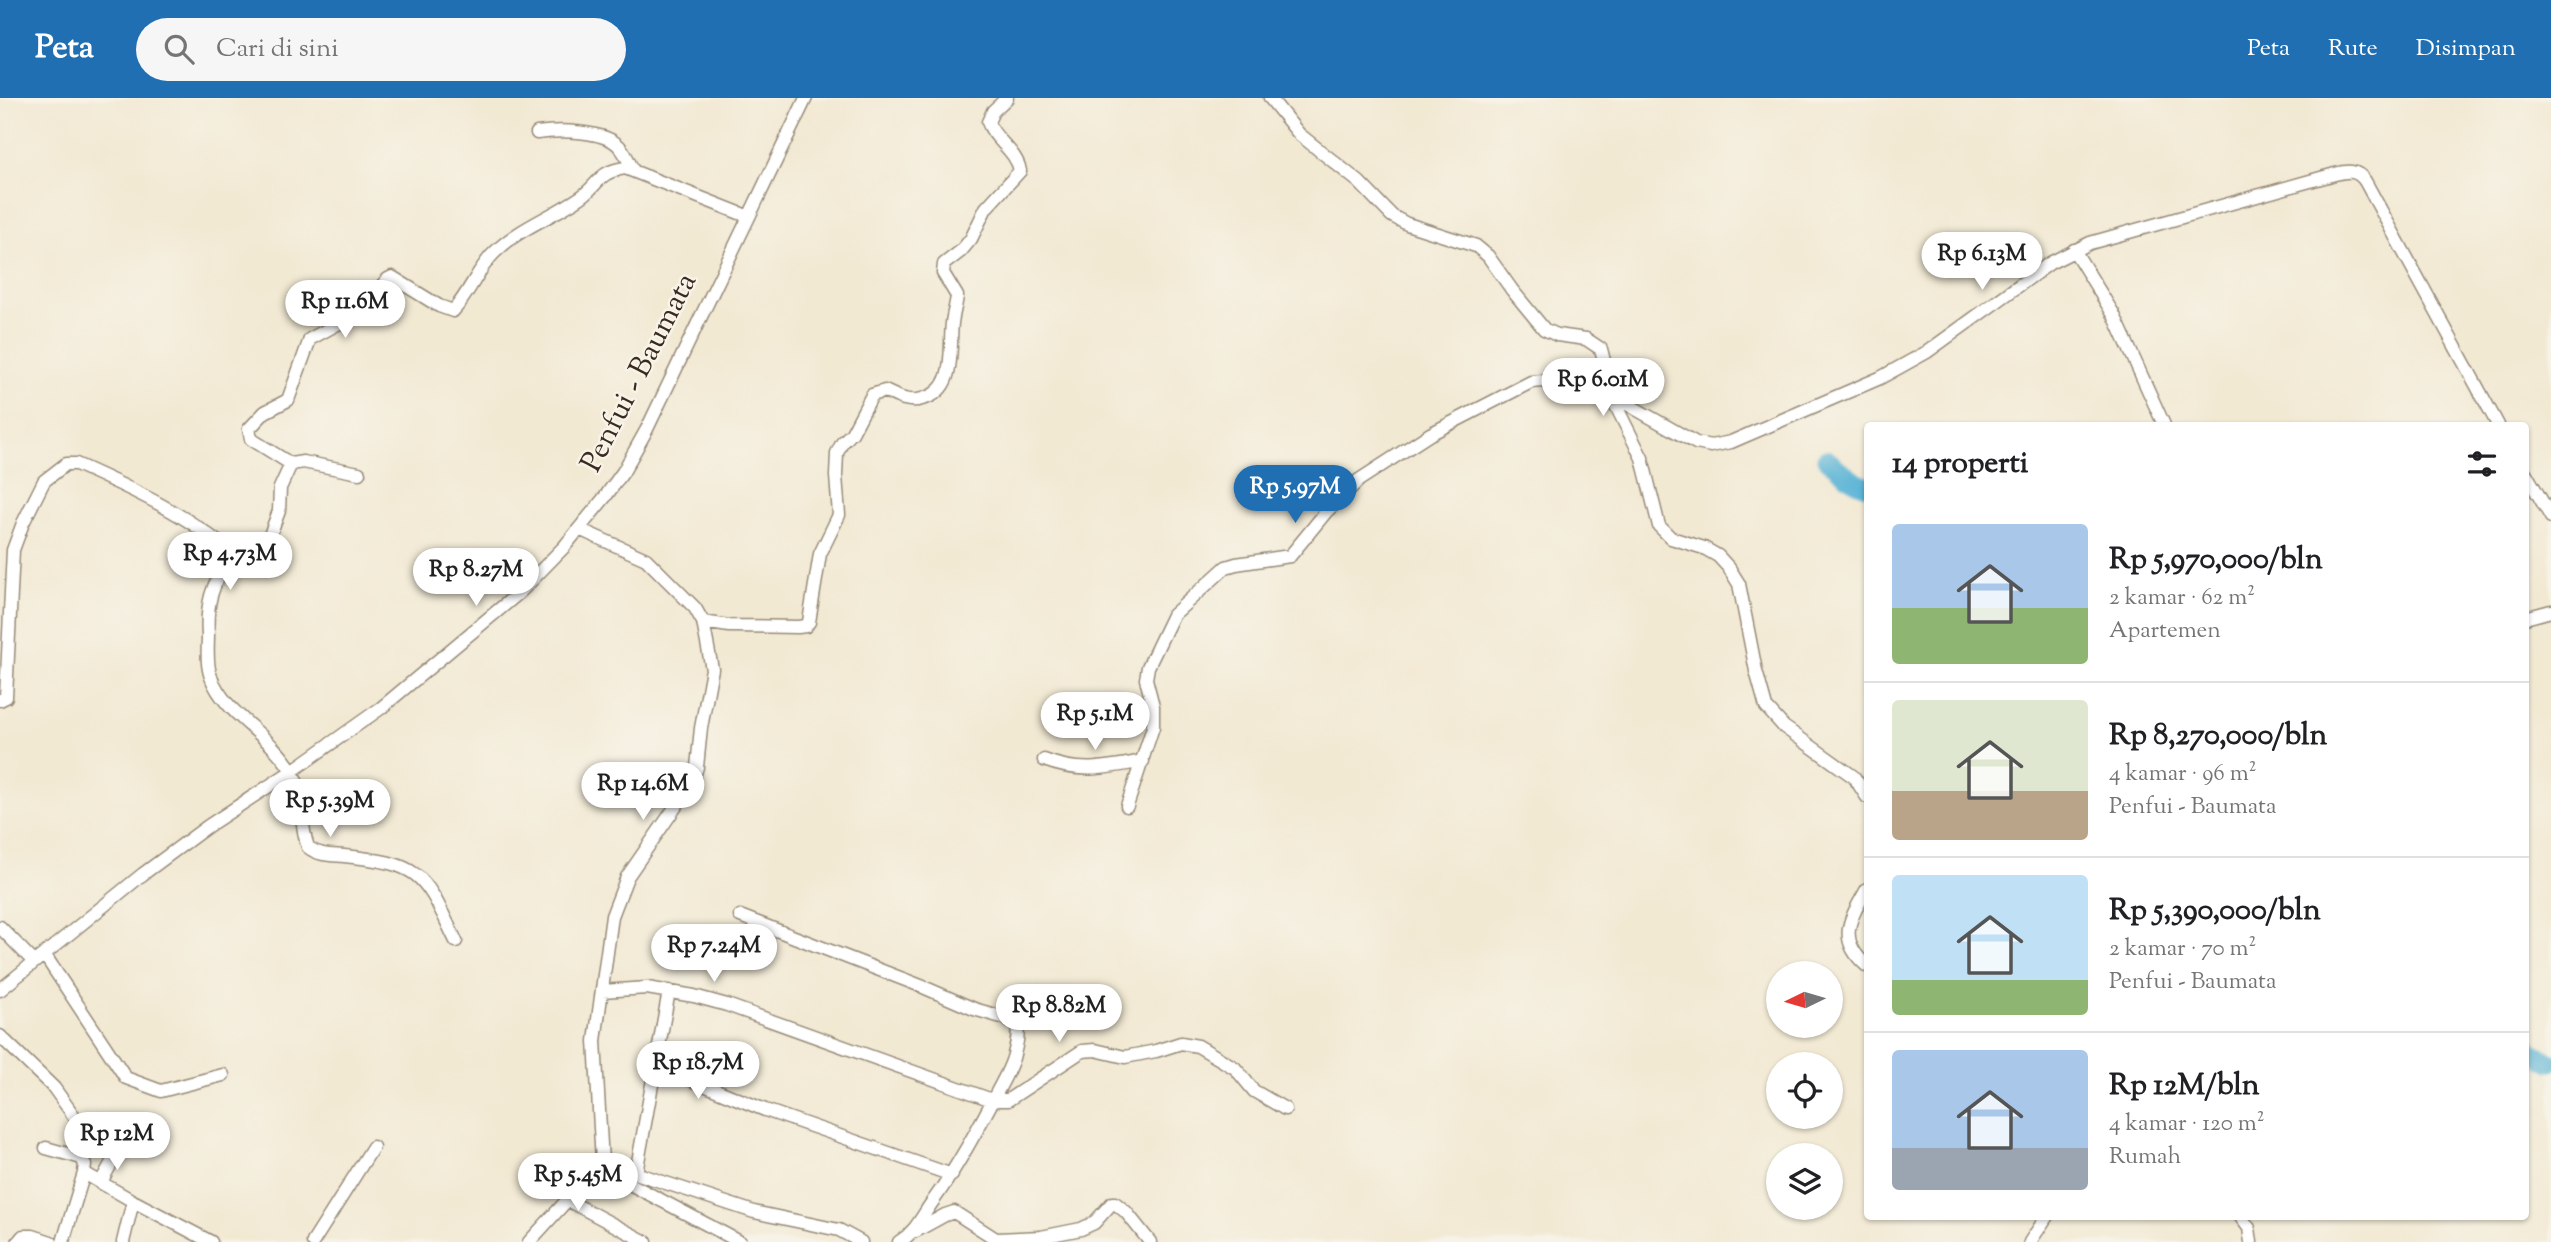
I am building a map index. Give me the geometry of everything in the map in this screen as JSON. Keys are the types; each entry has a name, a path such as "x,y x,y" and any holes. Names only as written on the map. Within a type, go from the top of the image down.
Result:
{"street":[{"name":"Penfui - Baumata","path":"0,990 143,874 208,826 381,708 520,592 579,530 623,472 647,429 806,98"},
{"path":"703,622 798,627 806,626 810,622 820,554 839,515 835,462 842,443 852,433 872,395 885,391 906,400 916,401 935,394 944,385 949,368 957,296 943,273 944,264 971,239 986,208 1020,171 1015,159 988,122 993,111 1007,98"},
{"path":"1270,98 1299,134 1359,182 1392,216 1407,224 1476,246 1488,256 1544,329 1552,334 1580,338 1597,345 1604,355 1618,411 1639,450 1655,513 1663,531 1671,538 1704,548 1718,556 1739,584 1758,681 1766,707 1784,727 1854,777 1864,792"},
{"path":"537,133 562,130 608,139 620,146 633,171"},
{"path":"359,473 303,462 292,464 251,439 249,429 265,412 288,400 310,339 354,315 383,283 392,277 439,306 453,311 491,256 507,241 584,195 600,176 614,169 625,168 747,216"},
{"path":"1128,806 1152,735 1154,718 1146,679 1170,620 1222,570 1236,564 1290,556 1326,512 1368,473 1430,434 1525,385 1544,381 1587,395 1613,396 1696,443 1711,446 1724,444 1794,416 1912,361 2050,263 2074,250 2120,233 2335,174 2356,172 2365,181 2496,422"},
{"path":"2074,250 2113,315 2163,422"},
{"path":"0,700 6,697 13,550 44,481 66,464 76,464 150,499 218,541 236,557"},
{"path":"292,464 280,488 279,511 266,546 259,554 236,557 225,566 211,591 206,612 210,676 225,702 277,749 292,771 301,793 308,847 329,855 396,864 417,874 433,894 456,941"},
{"path":"2529,479 2551,517"},
{"path":"535,1240 600,1164 595,1041 612,916 627,877 653,836 688,792 697,767 712,669 703,622 695,608 646,559 579,530"},
{"path":"0,557 13,550"},
{"path":"2529,617 2551,611"},
{"path":"1044,760 1064,768 1086,770 1143,761"},
{"path":"1864,895 1854,913 1848,933 1851,948 1864,963"},
{"path":"740,916 974,1009 1013,1021 1018,1032 1014,1056 1004,1080 952,1175 905,1239"},
{"path":"0,927 39,958 126,1078 161,1091 223,1075"},
{"path":"603,991 647,988 727,1005 992,1100 1008,1100 1082,1051 1095,1050 1125,1057 1187,1043 1208,1049 1241,1073 1255,1091 1285,1109"},
{"path":"636,1173 669,991"},
{"path":"0,1036 54,1088 76,1119 117,1153 101,1182"},
{"path":"655,1069 682,1076 765,1110 952,1175"},
{"path":"313,1242 373,1147"},
{"path":"47,1148 82,1158 85,1165 63,1242"},
{"path":"600,1164 636,1173 754,1212 839,1230 861,1242"},
{"path":"600,1164 740,1242"},
{"path":"84,1173 184,1235 211,1242"},
{"path":"567,1200 646,1242"},
{"path":"123,1242 133,1201"},
{"path":"905,1239 944,1214 954,1212 997,1241 1041,1237 1081,1229 1094,1223 1115,1203 1126,1212 1150,1242"},
{"path":"2030,1242 2044,1220"},
{"path":"2243,1220 2249,1228 2252,1242"},
{"path":"18,1242 23,1236 33,1236 51,1242"}],"waterway":[{"path":"1826,459 1864,485"},
{"path":"2529,1049 2551,1062"}]}
